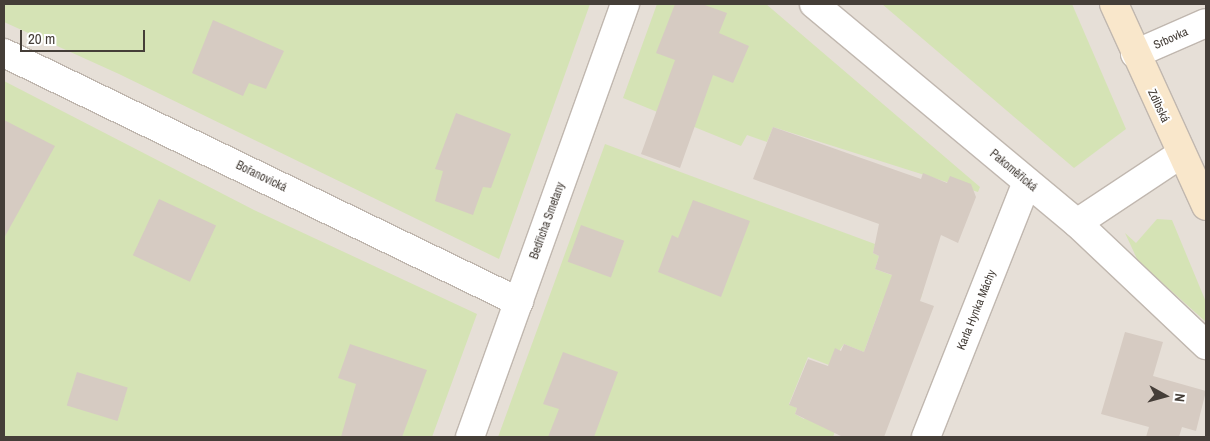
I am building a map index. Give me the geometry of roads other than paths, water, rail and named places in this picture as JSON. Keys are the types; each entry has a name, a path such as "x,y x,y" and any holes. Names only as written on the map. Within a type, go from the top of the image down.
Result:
{"main road":[{"name":"Zdibská","path":"1114,4 1135,54 1206,206"}],"street":[{"name":"Bedřicha Smetany","path":"470,437 625,4"},
{"name":"Pakoměřická","path":"814,4 1077,223 1206,345"},
{"name":"Srbovka","path":"1135,54 1206,23"},
{"name":"Bořanovická","path":"4,53 519,302"},
{"path":"1077,223 1181,154"},
{"name":"Karla Hynka Máchy","path":"926,437 1027,182"}]}
